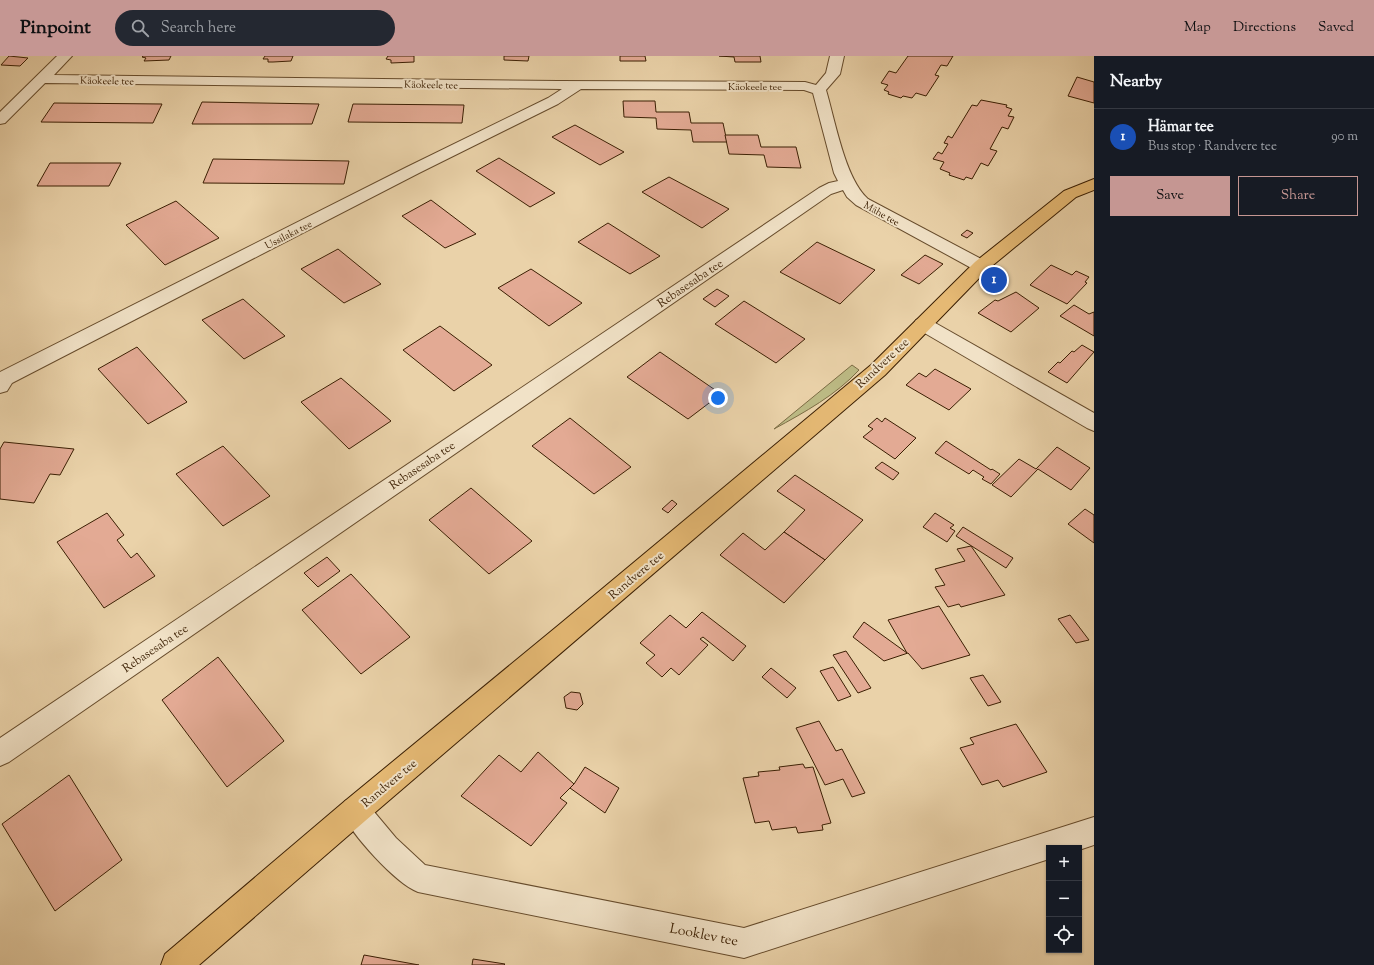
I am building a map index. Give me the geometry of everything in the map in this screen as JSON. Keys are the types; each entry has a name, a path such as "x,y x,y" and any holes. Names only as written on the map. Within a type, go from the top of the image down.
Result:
{"main road":[{"name":"Randvere tee","path":"176,965 355,811 878,370 981,266 1070,194 1094,184"}],"street":[{"path":"0,120 65,56"},
{"path":"819,90 833,74 837,56"},
{"name":"Käokeele tee","path":"42,79 805,86 819,90"},
{"name":"Ussilaka tee","path":"0,386 6,378 12,374 553,100 578,85"},
{"name":"Mähe tee","path":"819,90 842,173 853,194 862,202 981,266"},
{"name":"Rebasesaba tee","path":"0,753 825,191 835,186 848,185"},
{"path":"923,324 1094,423"},
{"name":"Looklev tee","path":"355,811 386,848 418,878 744,943 1094,831"}],"shaded area":[{"path":"852,365 859,370 850,379 830,395 774,429"}],"building":[{"path":"9,56 28,58 20,66 1,65"},
{"path":"171,56 169,60 144,61 146,58 142,57"},
{"path":"265,56 293,56 291,61 268,62 268,59 263,59"},
{"path":"388,56 414,56 414,62 391,63 391,60 386,59"},
{"path":"504,56 529,56 528,61 504,60"},
{"path":"620,56 645,56 646,61 620,61"},
{"path":"719,56 760,56 761,62 735,62 734,57"},
{"path":"908,56 953,56 947,66 941,65 935,75 939,76 926,96 916,93 912,98 903,96 901,98 888,94 889,92 884,90 888,85 881,83 889,71 896,73"},
{"path":"1077,77 1094,82 1094,103 1068,96"},
{"path":"981,100 1007,105 1006,107 1012,109 1008,116 1014,117 1008,129 1002,127 990,149 997,151 988,166 981,163 972,179 966,177 964,180 949,175 950,173 940,169 944,162 933,159 938,152 942,154 948,144 944,143 948,136 952,138 972,105 977,106"},
{"path":"623,101 655,101 656,112 689,112 691,123 723,123 727,142 693,142 691,130 657,129 656,118 624,117"},
{"path":"202,102 319,104 312,124 192,124"},
{"path":"54,103 162,104 153,123 41,122"},
{"path":"353,104 464,105 462,123 348,122"},
{"path":"575,125 624,152 600,165 552,137"},
{"path":"725,135 758,135 761,147 796,147 801,168 767,167 764,155 729,154"},
{"path":"499,158 555,193 530,207 476,171"},
{"path":"213,159 349,161 344,184 203,183"},
{"path":"50,163 121,163 109,186 37,186"},
{"path":"669,177 729,209 702,228 642,192"},
{"path":"431,200 476,234 445,248 402,216"},
{"path":"176,201 219,238 165,265 126,225"},
{"path":"608,223 660,256 630,274 578,242"},
{"path":"967,230 973,233 967,238 961,235"},
{"path":"817,242 875,270 840,304 780,272"},
{"path":"338,249 381,284 344,303 301,269"},
{"path":"925,255 943,264 919,284 901,275"},
{"path":"1051,265 1072,275 1076,271 1089,277 1085,282 1087,283 1067,304 1030,285"},
{"path":"531,269 582,303 549,326 498,288"},
{"path":"717,289 729,296 715,307 703,299"},
{"path":"1016,292 1039,308 1011,332 978,313 995,300 998,301"},
{"path":"243,299 285,336 244,359 202,320"},
{"path":"744,301 805,339 776,363 715,324"},
{"path":"1074,305 1089,314 1094,312 1094,336 1060,316"},
{"path":"440,326 492,365 454,391 403,350"},
{"path":"1082,345 1094,352 1067,383 1048,372 1058,362 1060,363 1072,351 1074,352"},
{"path":"137,347 187,402 148,424 98,369"},
{"path":"660,352 721,394 688,419 627,377"},
{"path":"935,369 971,389 949,410 906,385 919,373 926,377"},
{"path":"341,378 391,421 349,449 301,402"},
{"path":"570,418 631,467 594,494 532,446"},
{"path":"877,418 882,422 885,418 916,438 895,459 863,437 873,429 868,426"},
{"path":"946,441 991,470 992,469 1000,474 991,484 982,479 984,477 973,470 969,474 935,453"},
{"path":"4,442 74,449 60,475 50,474 34,503 0,499 0,449"},
{"path":"223,446 270,496 223,526 176,474"},
{"path":"1057,447 1090,468 1071,490 1038,469 1011,497 992,485 1019,459 1036,469"},
{"path":"882,462 899,473 893,480 875,468"},
{"path":"795,475 863,520 825,560 784,532 805,510 777,491"},
{"path":"471,488 532,541 489,574 429,520"},
{"path":"672,500 677,504 668,513 662,509"},
{"path":"1085,509 1094,515 1094,543 1068,524"},
{"path":"107,513 124,535 117,540 131,558 137,553 155,576 104,608 57,542"},
{"path":"935,513 954,525 950,528 955,531 947,542 923,527"},
{"path":"963,527 1013,558 1006,568 956,536"},
{"path":"784,532 825,560 784,603 720,555 743,533 765,550"},
{"path":"971,546 1005,595 961,607 959,604 948,607 935,587 945,585 935,569 965,561 957,549"},
{"path":"327,557 340,571 318,587 304,573"},
{"path":"351,574 410,637 361,674 302,610"},
{"path":"939,606 970,655 922,669 908,653 884,661 853,637 864,622 907,653 888,620"},
{"path":"702,612 746,646 733,661 703,637 700,639 708,645 679,675 671,668 662,677 646,663 655,655 640,643 670,615 686,628"},
{"path":"1070,615 1089,640 1076,643 1058,619"},
{"path":"846,651 871,688 858,693 833,655"},
{"path":"218,657 284,741 227,787 162,700"},
{"path":"833,667 851,696 838,701 820,671"},
{"path":"771,668 796,688 787,698 762,677"},
{"path":"983,675 1001,702 988,706 970,678"},
{"path":"571,692 580,693 583,704 577,710 566,708 564,697"},
{"path":"819,721 836,751 842,749 865,793 852,797 843,779 825,785 796,728"},
{"path":"1016,724 1047,772 1003,787 998,780 982,785 960,748 974,744 970,738"},
{"path":"538,752 574,784 560,798 567,803 531,846 461,796 499,755 521,772"},
{"path":"803,764 805,768 813,767 831,823 822,825 823,830 798,833 796,827 772,830 769,821 755,823 743,778 759,776 758,772 780,770 779,767"},
{"path":"585,767 619,788 605,813 570,788"},
{"path":"69,775 122,860 55,911 2,824"},
{"path":"364,955 419,965 361,965"},
{"path":"473,959 505,964 472,965"}],"place":[{"name":"Hämar tee","path":"994,280"}]}
